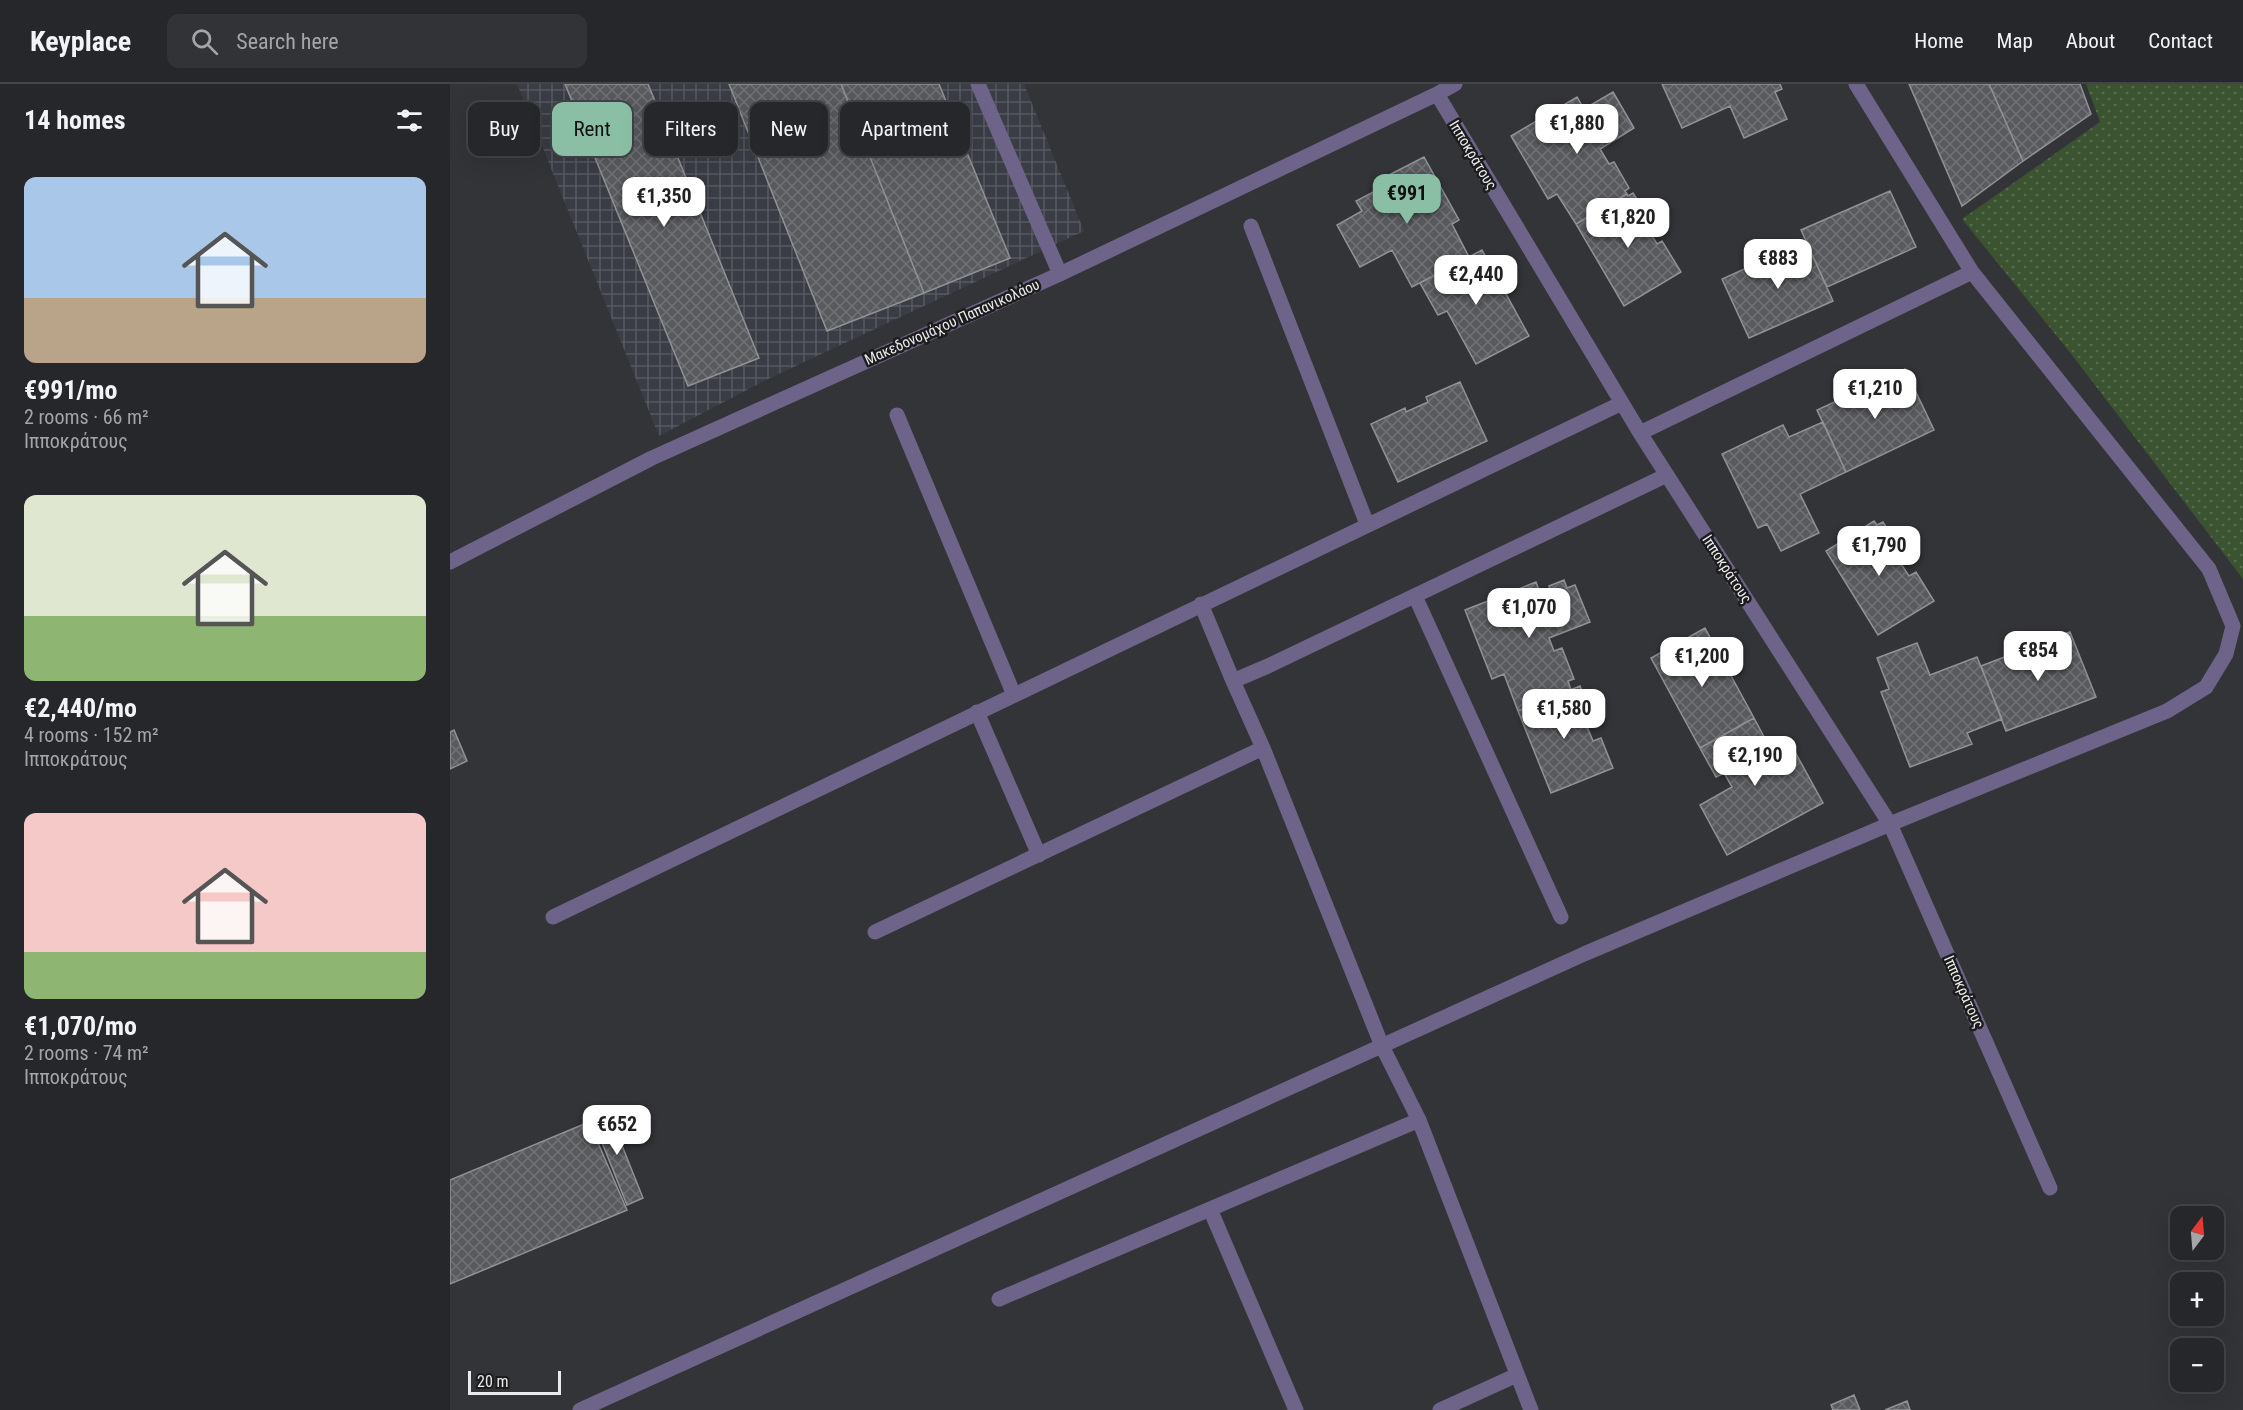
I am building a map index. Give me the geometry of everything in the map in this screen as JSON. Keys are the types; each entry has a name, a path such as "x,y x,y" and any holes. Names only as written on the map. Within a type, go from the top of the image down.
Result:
{"street":[{"path":"978,84 1060,274"},
{"name":"Μακεδονομάχου Παπανικολάου","path":"450,562 652,458 1060,274 1455,84"},
{"path":"580,1410 1584,954 1890,824 2167,711 2206,687 2226,654 2233,626 2209,569 1972,272 1856,84"},
{"name":"Ιπποκράτους","path":"1437,94 1640,433 1890,824 2050,1188"},
{"path":"1251,226 1367,524"},
{"path":"1640,433 1972,272"},
{"path":"553,917 1622,403"},
{"path":"897,415 1014,695"},
{"path":"1233,681 1667,475"},
{"path":"1415,596 1562,917"},
{"path":"1201,604 1263,748 1382,1046 1419,1120 1531,1410"},
{"path":"977,712 1039,855"},
{"path":"875,932 1263,748"},
{"path":"999,1299 1419,1120"},
{"path":"1210,1209 1296,1410"},
{"path":"1440,1410 1517,1375"}],"shaded area":[{"path":"517,84 1024,84 1084,231 768,379 659,436 540,141 540,102 524,102"}],"green space":[{"path":"2086,84 2243,84 2243,579 2072,355 1962,219 2100,122"}],"building":[{"path":"565,84 648,84 655,102 644,102 644,156 677,156 759,358 688,386 594,156 632,156 632,102 572,102"},
{"path":"729,84 841,84 848,102 840,102 840,156 870,156 924,293 827,331 758,156 828,156 828,102 750,102 750,137"},
{"path":"841,84 939,84 946,102 848,102"},
{"path":"1662,84 1780,84 1782,89 1775,92 1787,119 1744,138 1730,106 1682,128"},
{"path":"1909,84 1989,84 2023,161 1962,206"},
{"path":"1989,84 2080,84 2091,114 2023,161"},
{"path":"1613,92 1634,128 1600,149 1609,164 1614,162 1629,188 1625,191 1627,194 1576,224 1557,194 1548,199 1511,136 1577,97 1584,109"},
{"path":"870,156 968,156 1010,258 924,293"},
{"path":"1424,157 1459,220 1452,224 1469,257 1412,287 1392,250 1360,267 1337,225 1362,211 1356,201 1387,185 1383,178"},
{"path":"1890,191 1916,247 1827,287 1801,230"},
{"path":"1633,193 1649,219 1644,223 1657,244 1662,241 1681,272 1624,306 1576,224 1627,194 1628,196"},
{"path":"1806,241 1833,301 1749,338 1722,279"},
{"path":"1482,250 1529,336 1476,364 1447,311 1438,315 1420,283"},
{"path":"1905,369 1934,430 1846,472 1817,410"},
{"path":"1460,382 1487,441 1398,482 1371,424 1405,408 1406,412 1428,402 1426,397"},
{"path":"1823,422 1846,472 1800,494 1819,533 1781,551 1767,524 1758,528 1722,454 1783,425 1789,437"},
{"path":"1874,521 1877,525 1883,522 1900,549 1894,553 1909,576 1916,572 1934,601 1878,635 1826,551"},
{"path":"1564,580 1567,588 1575,585 1590,622 1549,638 1554,651 1562,648 1574,679 1568,681 1571,690 1518,711 1504,674 1492,679 1465,610 1536,582 1540,593 1550,589 1549,586"},
{"path":"1705,628 1754,718 1700,748 1651,658"},
{"path":"2070,632 2096,697 2006,731 1981,666"},
{"path":"1917,643 1930,675 1977,657 2002,719 1967,733 1972,744 1910,767 1881,692 1889,689 1877,658"},
{"path":"1580,686 1591,713 1583,717 1593,741 1601,738 1613,768 1551,793 1518,711"},
{"path":"1754,718 1770,748 1788,739 1823,803 1727,855 1700,805 1732,787 1724,773 1716,777 1700,748"},
{"path":"454,730 467,761 450,769 450,732"},
{"path":"607,1108 643,1198 627,1205 591,1115"},
{"path":"589,1122 627,1210 450,1284 450,1180"},
{"path":"1854,1395 1860,1410 1833,1410 1831,1405"},
{"path":"1907,1401 1910,1410 1885,1410"}]}
